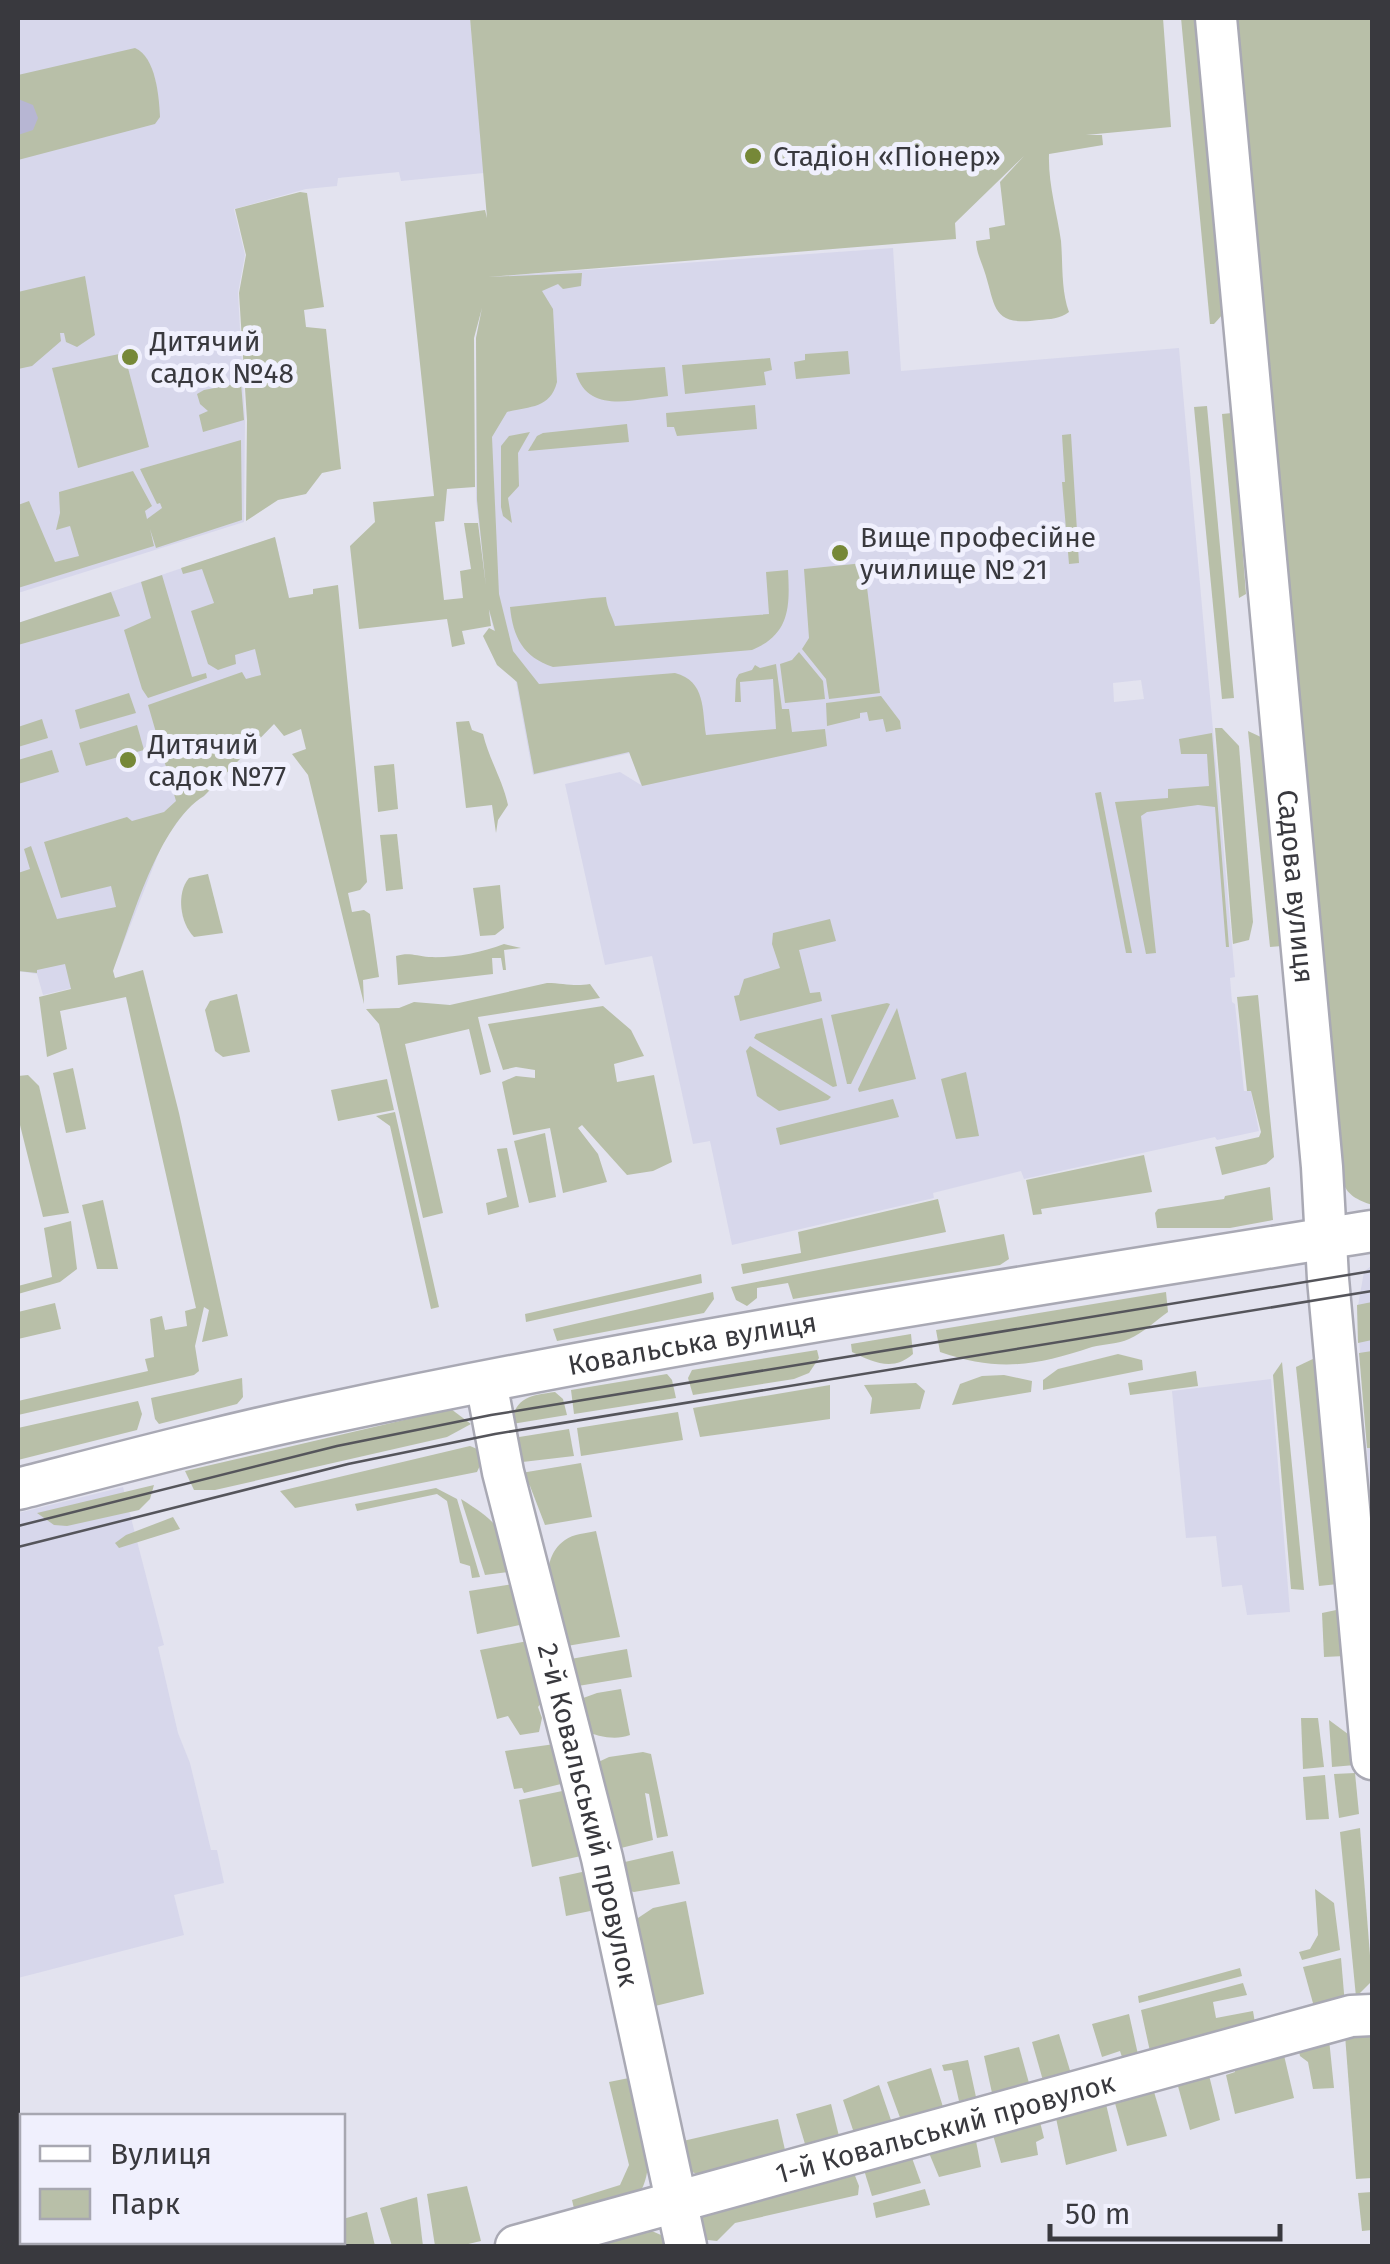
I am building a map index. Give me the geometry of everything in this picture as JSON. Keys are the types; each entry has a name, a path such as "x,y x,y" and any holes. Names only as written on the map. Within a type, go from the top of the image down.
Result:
{"street":[{"name":"Садова вулиця","path":"1216,18 1372,1759"},
{"name":"Ковальська вулиця","path":"18,1489 330,1413 486,1382 919,1305 1372,1231"},
{"name":"2-й Ковальський провулок","path":"486,1382 508,1488 602,1858 686,2246"},
{"name":"1-й Ковальський провулок","path":"516,2246 1372,2014"}],"shaded area":[{"path":"18,18 470,18 484,173 401,181 399,172 338,178 337,186 306,189 234,209 245,255 238,293 245,420 244,522 18,593"},
{"path":"18,99 33,105 38,118 33,130 18,135"},
{"path":"893,248 901,371 1179,348 1235,977 1230,978 1232,1002 1244,1091 1251,1091 1259,1131 1024,1179 1021,1171 933,1193 934,1198 732,1245 710,1141 693,1144 652,956 605,965 565,784 620,772 641,785 630,753 533,775 516,682 500,656 488,606 476,499 476,338 488,277","holes":["1141,680 1144,699 1114,702 1113,683"]},
{"name":"Дитячий садок №77","path":"275,537 310,687 204,796 190,805 163,842 113,970 114,978 43,995 37,974 18,971 18,623"},
{"path":"1372,1265 1372,1516 1357,1311 1364,1272"},
{"path":"1271,1379 1290,1612 1247,1615 1242,1585 1222,1587 1216,1536 1186,1538 1172,1391"},
{"path":"123,1487 164,1645 158,1647 178,1733 224,1883 174,1895 184,1935 18,1978 18,1513"}],"green space":[{"name":"Стадіон «Піонер»","path":"470,18 1163,18 1171,127 1086,135 1102,135 1103,145 1049,154 1069,312 1062,316 1023,321 1003,316 994,303 978,253 976,241 990,239 989,228 1005,225 1000,182 1024,156 955,223 956,239 488,277 582,273 581,286 563,289 558,284 542,291 553,309 557,382 554,391 538,405 507,412 492,437 499,594 513,651 539,684 675,673 685,677 701,698 706,735 776,729 773,679 740,682 741,702 735,702 739,674 755,665 760,668 776,664 782,709 789,709 792,732 825,729 827,746 642,786 629,752 534,774 517,682 497,665 483,636 489,628 495,631 489,609 491,626 462,631 465,644 452,647 447,619 359,629 350,546 375,522 373,502 434,496 405,222 485,210 487,218","holes":["482,308 476,338 477,500 486,585 478,523 464,523 471,569 460,571 463,598 444,600 435,522 444,521 447,489 475,487 474,338"]},
{"path":"1181,18 1195,18 1223,314 1214,324 1210,324"},
{"path":"1237,18 1372,18 1372,1205 1350,1194 1342,1180"},
{"path":"135,48 148,60 155,78 160,117 155,124 18,160 18,75"},
{"path":"307,193 324,307 304,310 306,327 326,329 341,469 322,473 306,494 278,500 246,521 247,420 239,293 246,255 235,209"},
{"path":"85,276 95,335 77,347 66,342 64,333 60,333 61,341 32,366 18,369 18,292"},
{"path":"848,351 850,374 796,379 794,362 805,360 805,354"},
{"path":"124,353 149,447 78,468 52,368"},
{"path":"770,358 772,370 764,372 766,385 685,394 682,365"},
{"path":"665,367 668,396 628,401 602,400 591,395 576,373"},
{"path":"241,383 244,420 203,432 199,415 208,411 197,394"},
{"path":"755,405 757,429 677,436 674,427 667,427 666,413"},
{"path":"1207,406 1234,698 1222,699 1194,407"},
{"path":"1232,413 1246,594 1239,598 1222,414"},
{"path":"627,424 629,442 528,451 543,433"},
{"path":"530,432 518,453 519,486 508,498 512,523 503,516 501,507 501,446 509,436"},
{"path":"1071,434 1079,563 1069,564 1062,435"},
{"path":"241,440 242,520 156,548 150,529 154,546 18,588 18,505 29,501 55,562 79,556 70,526 56,530 59,492 133,471 152,506 145,511 147,519 162,508 140,469"},
{"path":"275,537 289,598 338,585 367,882 360,890 348,893 352,912 364,910 370,914 379,977 363,980 364,1004 308,775 292,754 306,749 301,729 284,736 274,724 173,828 148,875 113,971 115,978 143,970 228,1336 202,1342 209,1310 204,1307 195,1346 199,1371 194,1375 18,1415 18,1401 148,1371 145,1359 154,1357 150,1319 162,1316 165,1330 187,1326 185,1311 196,1308 126,997 60,1011 67,1049 47,1057 39,997 71,989 65,964 37,973 18,971 18,873 30,869 24,849 31,846 57,919 116,907 111,886 61,898 44,842 127,817 132,821 164,812 176,801 148,705 242,672 246,679 261,675 255,649 235,655 236,664 218,670 208,664 191,611 214,603 202,569 183,574 181,568"},
{"path":"864,563 880,693 829,699 826,679 802,649 809,638 804,569"},
{"path":"788,570 788,607 781,627 752,650 553,667 527,652 511,618 510,607 606,597 615,626 769,614 766,572"},
{"path":"162,575 192,677 206,673 207,678 148,698 124,630 151,618 141,582"},
{"path":"111,592 120,616 18,645 18,623"},
{"path":"799,652 823,681 825,699 785,703 780,664 792,660"},
{"path":"129,693 136,713 80,729 75,710"},
{"path":"881,696 900,721 901,729 886,732 883,719 869,721 867,712 860,713 860,718 827,726 826,703"},
{"path":"42,719 48,738 18,747 18,727"},
{"path":"469,721 472,730 483,734 508,805 498,820 496,833 492,805 466,808 456,722"},
{"path":"137,725 144,750 86,766 79,743"},
{"path":"1215,728 1222,728 1239,746 1253,922 1249,940 1233,944"},
{"path":"1248,731 1263,738 1282,946 1270,947"},
{"path":"1212,733 1229,947 1215,807 1198,805 1141,816 1156,953 1146,954 1115,802 1168,798 1168,789 1209,786 1207,754 1181,754 1179,739"},
{"path":"52,750 59,772 18,784 18,760"},
{"path":"394,764 398,809 378,812 374,766"},
{"path":"1101,792 1132,953 1126,953 1095,793"},
{"path":"397,834 403,889 386,891 380,835"},
{"path":"208,874 223,933 194,937 183,916 182,892 189,878"},
{"path":"500,885 504,928 495,935 480,936 473,888"},
{"path":"830,919 836,941 799,950 810,993 820,992 822,1001 740,1021 734,996 739,995 744,979 780,968 772,944 773,933"},
{"path":"504,944 521,948 504,950 506,970 501,958 492,958 493,974 398,985 396,956 457,956"},
{"path":"547,983 590,984 600,998 478,1017 491,1072 480,1075 469,1029 405,1044 443,1213 423,1218 379,1024 366,1009 399,1008 414,1002 450,1005"},
{"path":"237,994 250,1052 223,1057 215,1051 205,1010 210,1001"},
{"path":"1258,995 1274,1157 1266,1164 1222,1175 1215,1147 1259,1137 1261,1132 1251,1091 1247,1091 1237,997"},
{"path":"890,1004 851,1084 847,1084 831,1015"},
{"path":"603,1006 631,1030 644,1056 614,1064 617,1082 654,1075 672,1162 653,1171 627,1175 582,1125 578,1128 598,1154 607,1182 563,1193 550,1128 513,1135 502,1082 516,1076 535,1078 535,1070 503,1070 488,1024"},
{"path":"897,1008 916,1079 859,1092 858,1089"},
{"path":"822,1018 837,1086 754,1038 756,1034"},
{"path":"750,1046 831,1097 779,1111 757,1096 746,1051"},
{"path":"73,1068 86,1129 66,1133 53,1073"},
{"path":"966,1072 979,1136 956,1139 941,1079"},
{"path":"28,1075 39,1086 69,1213 43,1217 18,1117 18,1076"},
{"path":"387,1079 394,1110 338,1121 331,1090"},
{"path":"893,1099 899,1117 780,1145 776,1128"},
{"path":"395,1112 439,1307 431,1309 390,1126 376,1116"},
{"path":"545,1133 556,1197 529,1203 514,1141"},
{"path":"507,1148 519,1207 488,1215 486,1203 507,1197 497,1149"},
{"path":"1144,1155 1152,1192 1041,1209 1042,1214 1033,1215 1026,1180"},
{"path":"1270,1187 1273,1220 1230,1228 1157,1228 1158,1209"},
{"path":"938,1199 946,1232 743,1274 741,1264 801,1253 798,1232"},
{"path":"103,1200 118,1269 97,1269 82,1205"},
{"path":"71,1221 77,1269 60,1282 18,1294 18,1286 52,1277 44,1228"},
{"path":"1004,1234 1009,1259 1000,1265 793,1299 788,1283 757,1288 757,1298 747,1306 736,1300 731,1287"},
{"path":"701,1274 702,1283 526,1322 525,1314"},
{"path":"713,1292 714,1299 704,1313 557,1341 553,1329"},
{"path":"1166,1292 1168,1312 1139,1334 1120,1342 1016,1364 980,1362 940,1352 936,1330"},
{"path":"1372,1302 1372,1340 1358,1343 1357,1305"},
{"path":"55,1303 61,1329 18,1339 18,1312"},
{"path":"911,1334 913,1354 898,1363 875,1362 852,1352 851,1344"},
{"path":"817,1350 819,1358 809,1373 794,1379 693,1395 688,1378 692,1370"},
{"path":"1372,1351 1372,1448 1367,1448 1359,1353"},
{"path":"1118,1354 1142,1360 1143,1370 1043,1390 1043,1380 1058,1369"},
{"path":"1317,1357 1338,1584 1319,1586 1296,1367"},
{"path":"1282,1362 1304,1590 1291,1589 1273,1375"},
{"path":"1196,1371 1198,1386 1130,1395 1128,1383"},
{"path":"667,1374 676,1398 574,1414 571,1390"},
{"path":"1004,1375 1032,1381 1031,1392 952,1405 960,1384 982,1376"},
{"path":"242,1378 243,1397 237,1404 159,1424 155,1419 151,1398"},
{"path":"916,1383 925,1391 920,1409 870,1414 872,1398 864,1385"},
{"path":"830,1385 830,1419 700,1437 693,1408"},
{"path":"555,1392 563,1399 567,1415 512,1424 520,1403 532,1396"},
{"path":"138,1401 142,1414 137,1430 18,1460 18,1428"},
{"path":"451,1409 471,1424 447,1437 215,1490 194,1490 185,1471"},
{"path":"678,1412 683,1440 581,1456 577,1428"},
{"path":"569,1429 574,1456 514,1463 513,1438"},
{"path":"470,1446 482,1451 484,1457 477,1472 295,1508 280,1491"},
{"path":"581,1463 592,1517 545,1525 521,1473"},
{"path":"154,1485 150,1499 139,1510 67,1526 54,1525 37,1513"},
{"path":"436,1488 457,1499 480,1577 472,1578 470,1566 460,1563 447,1501 437,1494 357,1511 355,1504"},
{"path":"461,1499 498,1528 516,1571 485,1575"},
{"path":"173,1517 180,1529 119,1548 115,1543 126,1535"},
{"path":"596,1531 620,1637 561,1647 548,1590 550,1562 565,1540"},
{"path":"519,1583 529,1623 477,1634 469,1591"},
{"path":"1341,1609 1345,1656 1324,1657 1322,1613"},
{"path":"533,1640 548,1694 538,1707 542,1718 539,1732 520,1735 508,1716 497,1719 480,1650"},
{"path":"627,1649 632,1677 572,1687 565,1660"},
{"path":"621,1689 630,1735 612,1738 583,1731 575,1701"},
{"path":"1301,1718 1318,1718 1324,1767 1303,1769"},
{"path":"1329,1720 1352,1737 1355,1765 1332,1767"},
{"path":"555,1744 569,1776 561,1784 524,1793 522,1788 514,1789 505,1751"},
{"path":"651,1754 668,1836 657,1838 649,1794 645,1793 653,1840 613,1850 592,1765 609,1757"},
{"path":"1355,1773 1359,1814 1339,1818 1334,1774"},
{"path":"1325,1775 1329,1819 1306,1820 1303,1777"},
{"path":"572,1789 587,1851 581,1856 532,1867 519,1800"},
{"path":"1360,1828 1372,1981 1356,1997 1340,1832"},
{"path":"673,1851 680,1884 634,1892 622,1889 616,1864"},
{"path":"591,1870 600,1909 566,1916 559,1877"},
{"path":"1315,1889 1334,1903 1340,1950 1302,1960 1299,1952 1310,1949 1318,1935"},
{"path":"686,1901 704,1994 647,2008 633,1939 638,1918 653,1908"},
{"path":"1341,1958 1345,2005 1316,2014 1303,1967"},
{"path":"1240,1968 1242,1976 1139,2003 1138,1996"},
{"path":"1243,1983 1247,1995 1213,2002 1216,2018 1253,2011 1256,2029 1151,2056 1141,2010"},
{"path":"1129,2014 1139,2059 1124,2063 1120,2051 1102,2057 1092,2024"},
{"path":"621,2033 644,2114 647,2176 640,2193 576,2217 572,2200 620,2185 629,2165 609,2082 629,2078"},
{"path":"1372,2033 1372,2178 1356,2179 1345,2035"},
{"path":"1059,2034 1072,2077 1044,2084 1032,2042"},
{"path":"1329,2039 1334,2088 1313,2089 1308,2062 1300,2056 1298,2047"},
{"path":"1019,2047 1029,2083 992,2093 984,2056"},
{"path":"1283,2051 1294,2098 1235,2114 1226,2075 1235,2072 1234,2064"},
{"path":"968,2060 976,2097 959,2101 952,2070 944,2071 942,2065"},
{"path":"931,2068 943,2107 906,2116 907,2122 902,2123 887,2082"},
{"path":"1208,2071 1220,2120 1190,2130 1176,2079"},
{"path":"879,2085 893,2126 855,2136 843,2100"},
{"path":"1152,2085 1167,2136 1127,2146 1113,2096"},
{"path":"831,2104 839,2136 805,2144 796,2114"},
{"path":"1106,2104 1117,2151 1066,2165 1056,2118"},
{"path":"778,2119 785,2150 699,2175 690,2171 683,2141"},
{"path":"1040,2122 1044,2138 1036,2142 1038,2155 1001,2163 993,2135"},
{"path":"976,2141 981,2167 939,2177 929,2153"},
{"path":"912,2158 921,2183 872,2196 864,2170"},
{"path":"852,2168 858,2195 735,2223 717,2241 699,2239 698,2220 702,2212"},
{"path":"467,2186 481,2241 435,2246 427,2194"},
{"path":"925,2189 930,2205 876,2218 873,2203"},
{"path":"1372,2192 1372,2230 1362,2231 1358,2193"},
{"path":"417,2197 423,2246 392,2246 380,2208"},
{"path":"367,2212 375,2246 279,2246 345,2244 345,2218"},
{"path":"645,2228 661,2235 672,2246 569,2246"}],"tram line":[{"path":"18,1526 337,1446 491,1415 1372,1271"},
{"path":"18,1547 348,1464 495,1434 1372,1291"}],"place":[{"name":"Стадіон «Піонер»","path":"753,156"},
{"name":"Дитячий садок №48","path":"130,357"},
{"name":"Вище професійне училище № 21","path":"840,553"},
{"name":"Дитячий садок №77","path":"128,760"}]}
